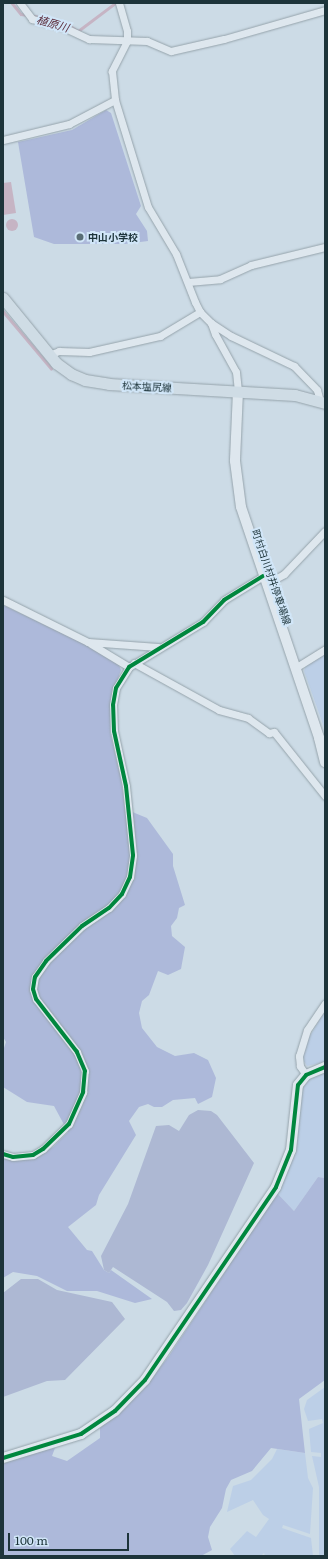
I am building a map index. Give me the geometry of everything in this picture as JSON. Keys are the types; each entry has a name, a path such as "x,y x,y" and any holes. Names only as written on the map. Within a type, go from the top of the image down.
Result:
{"main road":[{"name":"松本塩尻線","path":"3,298 49,355 70,374 85,380 110,384 295,395 323,402"}],"street":[{"path":"20,3 32,19 63,26 89,39 147,41 172,50 178,50 325,10"},
{"path":"119,3 127,31 127,41 112,71 115,100 148,207 176,254 200,312 211,323 257,350 294,366 317,390 323,402"},
{"path":"3,140 69,124 115,100"},
{"path":"188,282 220,279 251,265 325,247"},
{"path":"49,355 59,351 89,352 160,336 200,312"},
{"path":"211,323 215,334 236,372 238,391"},
{"name":"町村白川村井停車場線","path":"238,391 235,461 240,500 264,580 295,668 325,762"},
{"path":"3,1154 13,1157 33,1155 43,1149 69,1124 83,1092 85,1071 77,1052 36,998 33,989 35,977 46,961 82,926 109,908 122,894 130,877 133,854 126,786 114,731 113,705 116,688 131,665 158,647 202,622 224,600 264,580 284,574 325,532"},
{"path":"3,600 88,642 218,710 248,718 269,733 274,732 325,796"},
{"path":"88,642 158,647"},
{"path":"295,668 325,649"},
{"path":"306,1075 300,1066 299,1056 307,1030 325,1003"},
{"path":"3,1458 81,1434 116,1411 145,1380 276,1187 291,1150 298,1085 306,1075 325,1067"}],"shaded area":[{"path":"106,110 111,113 141,206 136,214 147,231 148,241 125,244 54,244 34,237 18,142 72,130"},
{"path":"11,182 16,213 3,215 3,183"},
{"path":"12,219 16,221 18,225 16,229 12,231 8,229 6,225 8,221"},
{"path":"3,605 81,642 119,665 121,670 110,702 110,732 121,779 125,809 147,818 173,854 173,866 185,905 179,908 177,918 171,926 172,936 185,947 181,969 168,975 158,971 149,995 142,1001 139,1013 142,1028 157,1047 175,1056 194,1053 208,1060 216,1078 212,1097 198,1104 195,1098 173,1100 162,1107 154,1107 148,1104 139,1107 129,1121 136,1135 99,1195 96,1205 68,1227 87,1250 92,1251 104,1270 109,1273 111,1270 152,1299 135,1303 97,1291 67,1291 37,1276 13,1272 3,1278 3,1159 32,1160 53,1147 68,1132 54,1106 27,1102 3,1087 3,1051 6,1042 3,1037"},
{"path":"325,653 325,730 304,671 306,665"},
{"path":"325,1011 325,1062 307,1066 302,1058 308,1039"},
{"path":"325,1071 325,1178 318,1177 294,1211 277,1193 304,1083 311,1076"},
{"path":"198,1110 211,1111 217,1115 254,1163 208,1265 187,1303 181,1310 174,1311 167,1302 113,1267 109,1273 104,1270 101,1256 128,1204 156,1126 169,1125 179,1131 189,1115"},
{"path":"318,1177 325,1178 325,1380 299,1399 305,1453 271,1448 252,1471 231,1480 226,1489 222,1508 210,1527 208,1537 212,1550 201,1556 3,1556 3,1464 23,1455 55,1448 52,1456 67,1461 100,1438 100,1428 143,1390 169,1356 277,1193 294,1211"},
{"path":"21,1279 38,1279 57,1290 112,1302 125,1319 65,1380 47,1381 3,1397 3,1293"},
{"path":"325,1387 325,1556 319,1556 319,1487 312,1456 321,1457 321,1453 311,1452 309,1429 323,1423 322,1419 308,1421 304,1409 307,1400"},
{"path":"277,1449 305,1453 308,1478 313,1488 310,1534 283,1525 282,1528 311,1538 313,1556 265,1556 264,1553 261,1556 235,1556 230,1549 247,1531 256,1537 269,1519 263,1515 253,1500 227,1512 233,1486 251,1480 272,1459"}],"waterway":[{"name":"植原川","path":"12,3 21,14 28,15"},
{"name":"植原川","path":"35,16 69,25 78,31 114,4"},
{"path":"3,311 51,368"}],"cycle path":[{"path":"3,1154 13,1157 33,1155 43,1149 69,1124 83,1092 85,1071 77,1052 36,999 33,989 35,977 46,961 82,926 109,908 122,894 130,877 133,855 126,786 114,731 113,705 116,688 129,667 203,622 224,600 263,576"},
{"path":"3,1458 81,1434 115,1411 145,1380 276,1187 291,1150 298,1085 306,1075 325,1067"}],"place":[{"name":"中山小学校","path":"80,237"}]}
